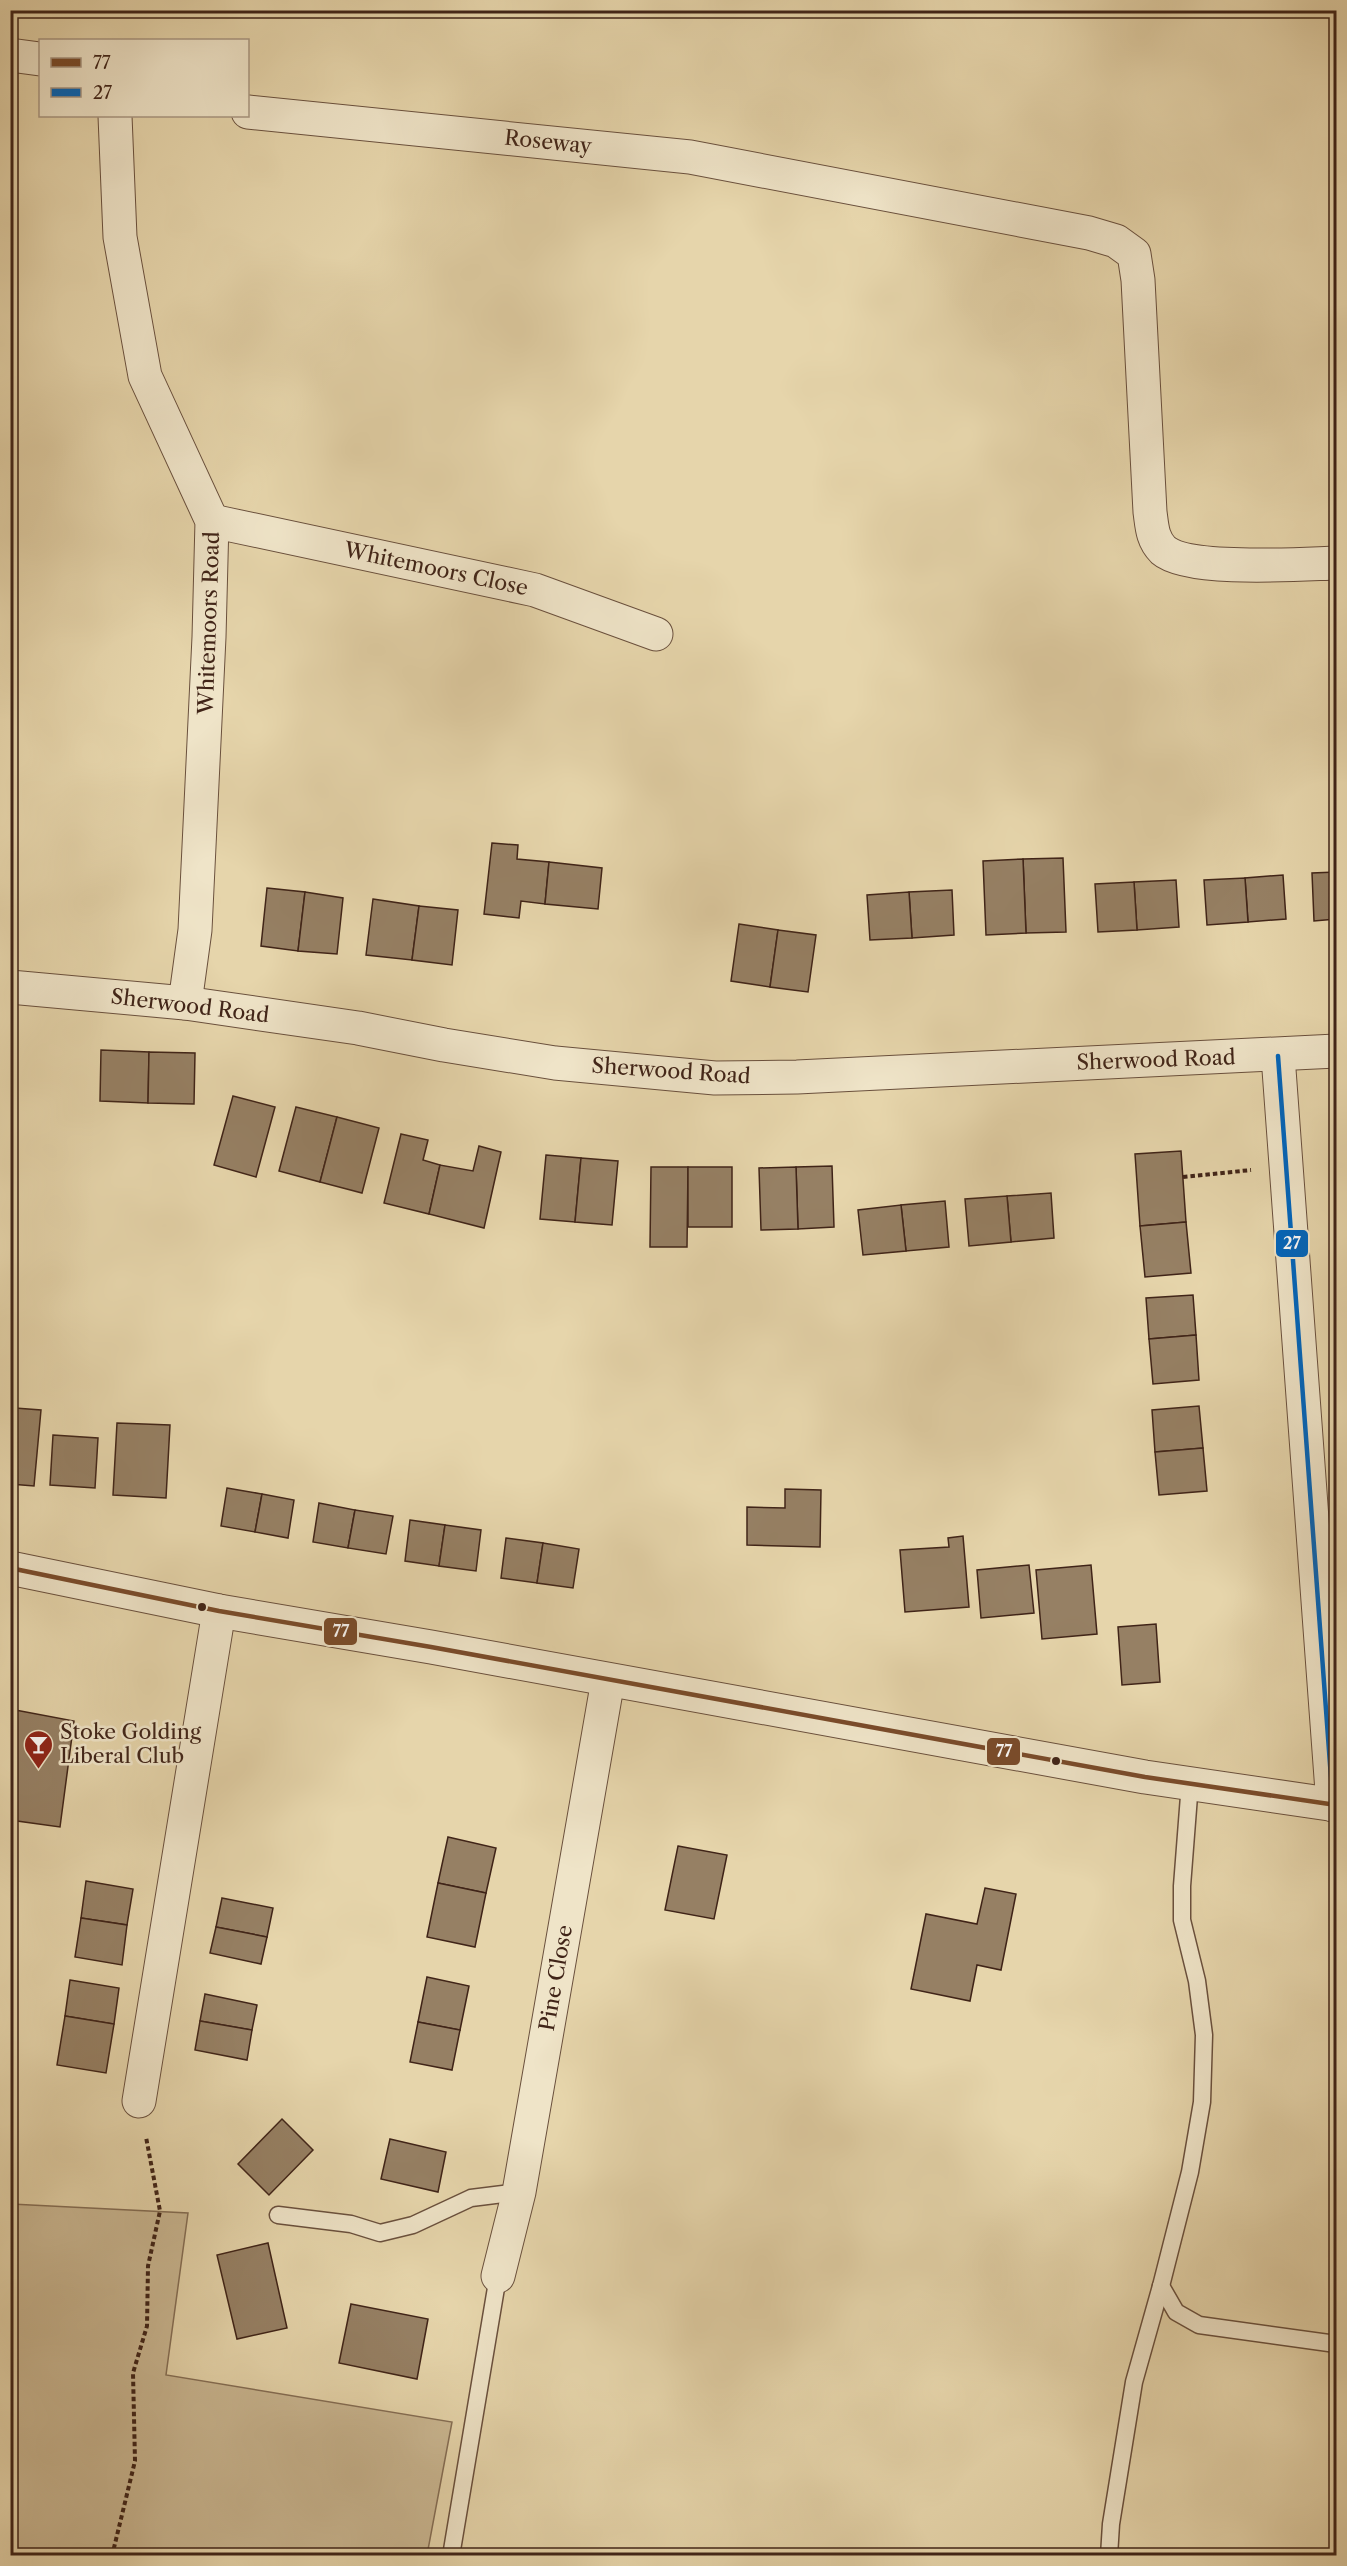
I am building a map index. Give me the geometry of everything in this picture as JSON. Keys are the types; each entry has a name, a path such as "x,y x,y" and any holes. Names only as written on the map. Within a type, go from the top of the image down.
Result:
{"street":[{"path":"10,55 39,59"},
{"name":"Roseway","path":"249,112 690,156 1089,233 1116,241 1134,254 1138,280 1153,536 1164,550 1182,559 1225,564 1336,563"},
{"name":"Whitemoors Road","path":"115,117 120,237 145,376 212,521 209,649 195,930 185,1003"},
{"name":"Whitemoors Close","path":"212,521 535,590 656,633"},
{"name":"Sherwood Road","path":"10,987 185,1003 358,1028 517,1058 715,1078 797,1077 1278,1056 1336,1051"},
{"path":"10,1568 219,1611 1190,1784 1335,1805 1278,1056"},
{"path":"139,2100 219,1611"},
{"name":"Pine Close","path":"498,2276 519,2192 608,1680"}],"lane":[{"path":"1109,2556 1111,2524 1134,2382 1190,2172 1202,2102 1204,2035 1197,1981 1182,1920 1182,1886 1190,1784"},
{"path":"278,2215 351,2224 380,2233 413,2225 471,2198 519,2192"},
{"path":"451,2556 498,2276"},
{"path":"1161,2286 1176,2312 1199,2325 1336,2343"}],"path":[{"path":"1183,1177 1286,1167"},
{"path":"112,2556 135,2461 133,2373 147,2326 148,2266 160,2211 139,2100"}],"shaded area":[{"path":"11,2204 188,2213 166,2375 452,2422 427,2555 11,2555"}],"building":[{"path":"492,843 518,845 517,859 549,862 545,904 521,901 519,918 484,914"},
{"path":"1063,858 1066,932 1026,933 1023,859"},
{"path":"1023,859 1026,933 986,935 983,861"},
{"path":"549,862 602,868 598,909 545,904"},
{"path":"1336,872 1336,919 1314,921 1312,873"},
{"path":"1283,875 1286,919 1248,922 1245,878"},
{"path":"1245,878 1248,922 1207,925 1204,880"},
{"path":"1176,880 1179,927 1137,930 1134,882"},
{"path":"1134,882 1137,930 1098,932 1095,884"},
{"path":"267,888 305,892 298,951 261,946"},
{"path":"952,890 954,935 912,938 909,892"},
{"path":"305,892 343,898 337,954 298,951"},
{"path":"909,892 912,938 870,940 867,895"},
{"path":"373,899 419,906 412,960 366,955"},
{"path":"419,906 458,910 452,965 412,960"},
{"path":"739,924 778,930 770,987 731,981"},
{"path":"778,930 816,935 808,992 770,987"},
{"path":"101,1050 149,1052 148,1103 100,1101"},
{"path":"149,1052 195,1053 194,1104 148,1103"},
{"path":"233,1096 275,1107 256,1177 214,1165"},
{"path":"296,1107 337,1117 320,1182 279,1171"},
{"path":"337,1117 379,1128 362,1193 320,1182"},
{"path":"401,1134 428,1140 423,1160 440,1165 429,1214 384,1203"},
{"path":"479,1146 501,1152 484,1228 429,1214 440,1165 473,1171"},
{"path":"1181,1151 1186,1222 1140,1226 1135,1154"},
{"path":"546,1155 581,1158 575,1222 540,1219"},
{"path":"581,1158 618,1161 612,1225 575,1222"},
{"path":"832,1166 834,1227 798,1229 796,1167"},
{"path":"651,1167 688,1167 687,1247 650,1247"},
{"path":"688,1167 732,1167 732,1227 688,1227"},
{"path":"796,1167 798,1229 761,1230 759,1168"},
{"path":"1051,1193 1054,1238 1011,1242 1007,1196"},
{"path":"1007,1196 1011,1242 969,1246 965,1199"},
{"path":"945,1201 949,1247 906,1251 901,1205"},
{"path":"901,1205 906,1251 863,1255 858,1210"},
{"path":"1186,1222 1191,1273 1145,1277 1140,1226"},
{"path":"1193,1295 1196,1335 1149,1339 1146,1298"},
{"path":"1196,1335 1199,1380 1153,1384 1149,1339"},
{"path":"1199,1406 1203,1448 1155,1452 1152,1410"},
{"path":"15,1408 41,1410 34,1486 10,1484 10,1428 13,1428"},
{"path":"117,1423 170,1425 166,1498 113,1495"},
{"path":"53,1435 98,1438 95,1488 50,1485"},
{"path":"1203,1448 1207,1491 1159,1495 1155,1452"},
{"path":"227,1488 262,1494 255,1532 221,1526"},
{"path":"785,1489 821,1490 820,1547 747,1545 747,1507 785,1508"},
{"path":"262,1494 294,1500 288,1538 255,1532"},
{"path":"319,1503 355,1510 348,1548 313,1542"},
{"path":"355,1510 393,1516 386,1554 348,1548"},
{"path":"410,1520 445,1525 439,1566 405,1561"},
{"path":"445,1525 481,1530 476,1571 439,1566"},
{"path":"963,1536 969,1607 905,1612 900,1550 949,1547 948,1538"},
{"path":"506,1538 543,1543 537,1583 501,1578"},
{"path":"543,1543 579,1549 573,1588 537,1583"},
{"path":"1029,1565 1034,1613 981,1618 977,1570"},
{"path":"1091,1565 1097,1634 1042,1639 1036,1570"},
{"path":"1156,1624 1160,1682 1122,1685 1118,1627"},
{"name":"Stoke Golding Liberal Club","path":"10,1709 74,1721 60,1827 10,1820"},
{"path":"448,1837 496,1848 486,1893 438,1883"},
{"path":"678,1846 727,1855 714,1919 665,1910"},
{"path":"86,1881 133,1889 127,1925 81,1918"},
{"path":"438,1883 486,1893 475,1947 427,1937"},
{"path":"985,1888 1016,1894 1001,1970 977,1965 970,2001 911,1989 926,1914 977,1924"},
{"path":"222,1898 273,1908 267,1937 216,1927"},
{"path":"81,1918 127,1925 122,1965 75,1957"},
{"path":"216,1927 267,1937 261,1964 210,1953"},
{"path":"427,1977 469,1986 460,2030 418,2022"},
{"path":"70,1980 119,1988 114,2024 65,2016"},
{"path":"205,1994 257,2005 252,2030 200,2021"},
{"path":"65,2016 114,2024 106,2073 57,2065"},
{"path":"200,2021 252,2030 247,2060 195,2050"},
{"path":"418,2022 460,2030 452,2070 410,2062"},
{"path":"282,2119 313,2150 269,2195 238,2164"},
{"path":"390,2139 446,2152 438,2192 381,2179"},
{"path":"268,2243 287,2328 237,2339 217,2255"},
{"path":"351,2304 428,2319 417,2379 339,2363"}],"transit line":[{"name":"27","path":"1278,1056 1333,1805"},
{"name":"77","path":"10,1568 219,1611 431,1647 1145,1777 1336,1805"}],"place":[{"name":"Stoke Golding Liberal Club","path":"39,1770"}]}
